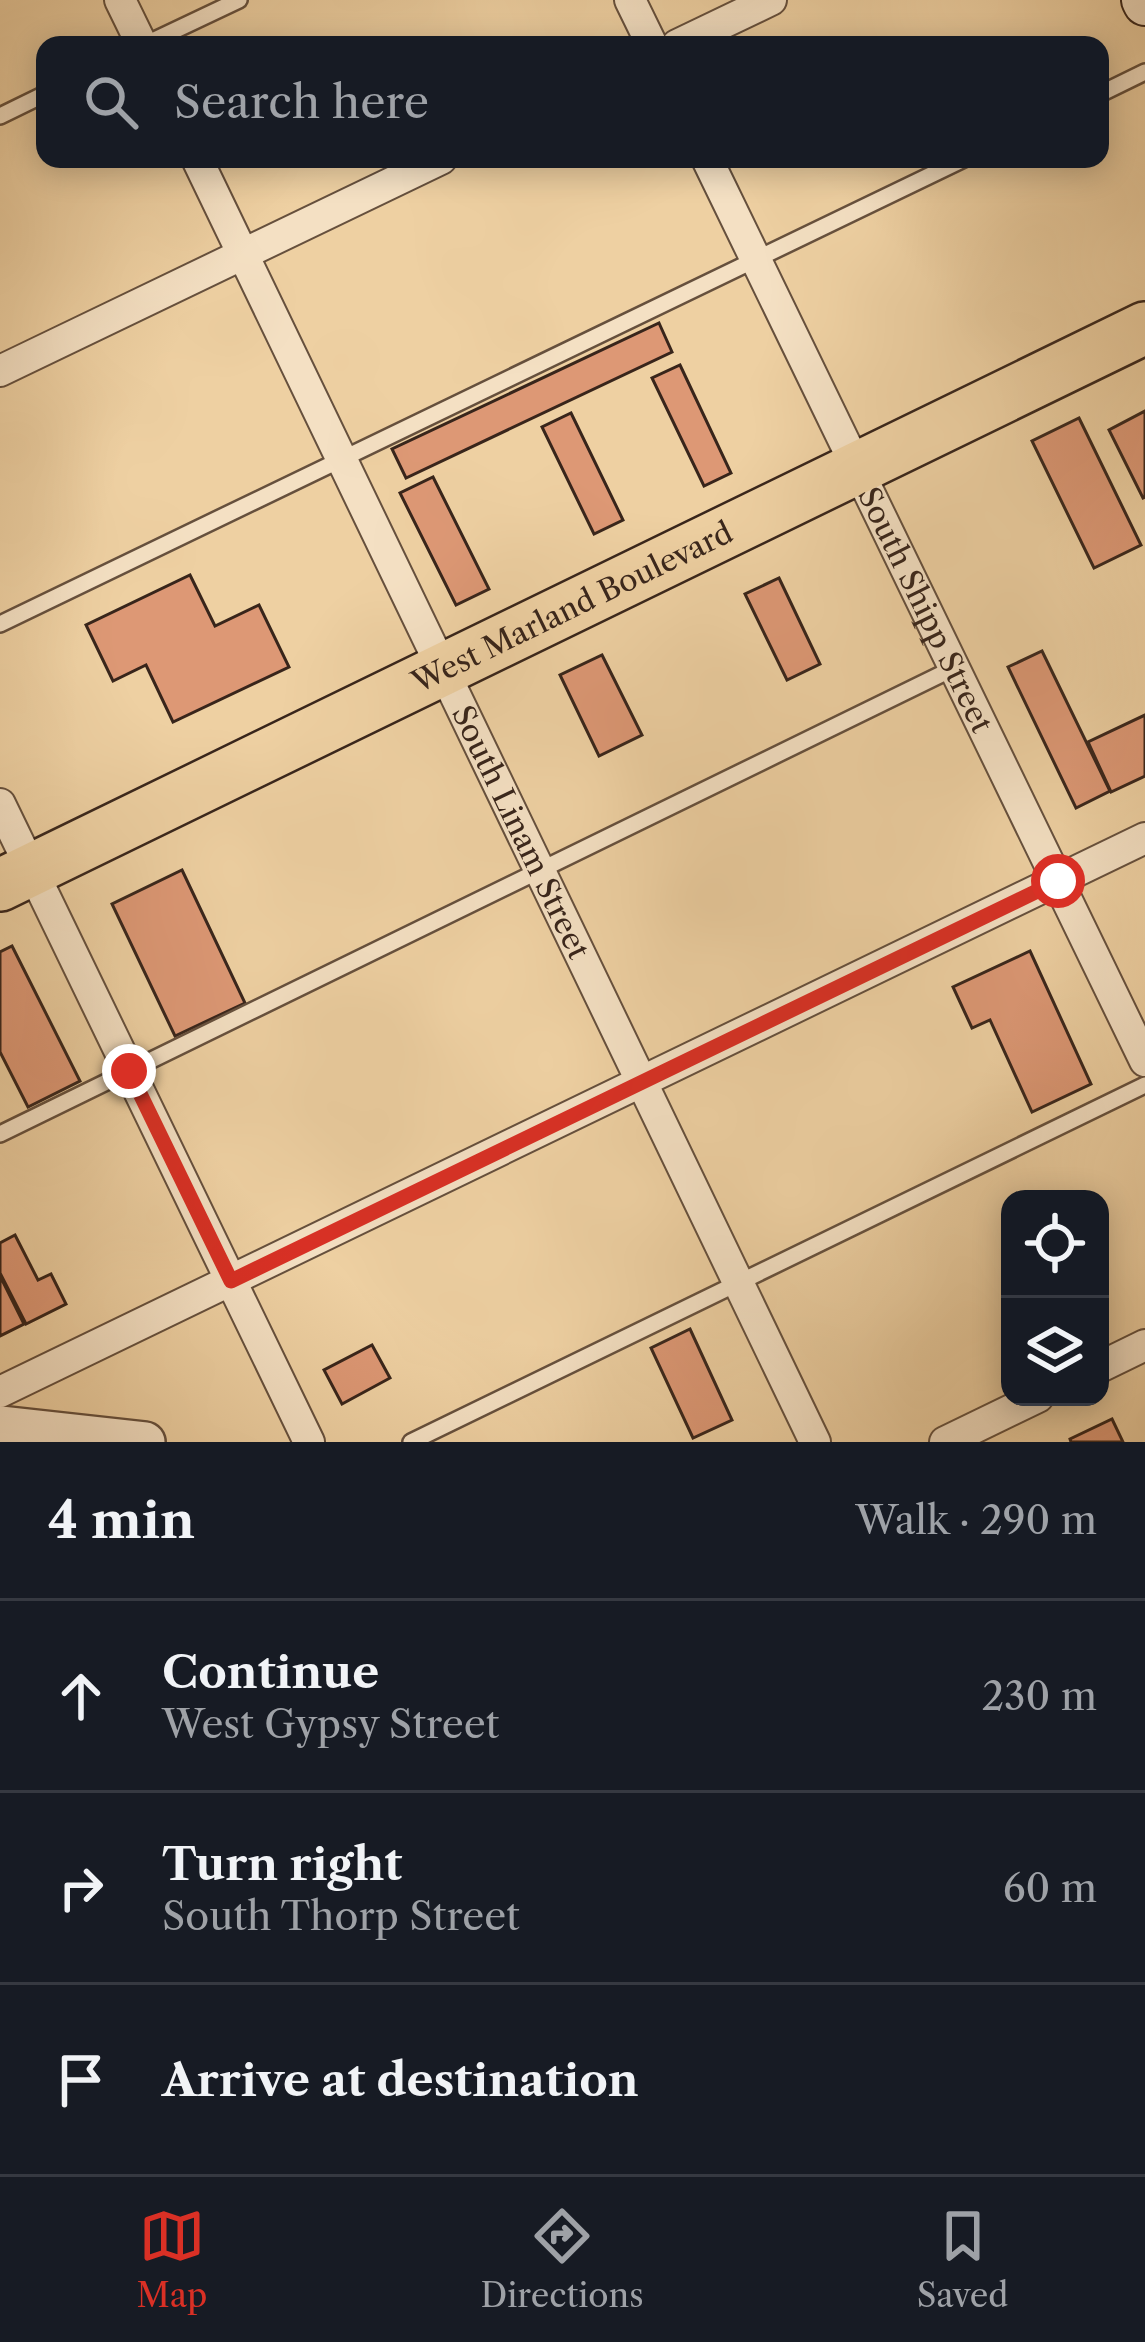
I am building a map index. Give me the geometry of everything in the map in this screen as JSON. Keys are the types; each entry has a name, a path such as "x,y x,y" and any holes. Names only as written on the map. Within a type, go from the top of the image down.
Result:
{"highway":[{"name":"West Marland Boulevard","path":"16,877 1145,328"}],"street":[{"path":"120,0 138,36"},
{"path":"630,0 648,36"},
{"path":"696,36 771,0"},
{"name":"South Linam Street","path":"201,168 815,1442"},
{"path":"0,371 422,168"},
{"name":"South Shipp Street","path":"711,168 1145,1061"},
{"path":"0,804 16,877 129,1071 309,1442"},
{"path":"0,1392 1145,838"},
{"path":"1109,1362 1145,1345"},
{"path":"945,1442 1019,1406"},
{"path":"0,1426 146,1442"}],"lane":[{"path":"162,36 239,0"},
{"path":"1109,90 1145,72"},
{"path":"0,116 36,98"},
{"path":"0,624 945,168"},
{"path":"0,1134 954,668"},
{"path":"411,1442 1145,1085"}],"building":[{"path":"659,323 672,352 406,478 392,449"},
{"path":"680,365 731,473 704,486 652,378"},
{"path":"1145,411 1145,497 1143,498 1109,430"},
{"path":"571,413 623,520 594,534 542,427"},
{"path":"1079,418 1141,545 1094,568 1032,441"},
{"path":"433,477 489,589 456,605 400,493"},
{"path":"190,575 215,626 259,605 289,667 173,722 146,665 113,681 86,625"},
{"path":"779,578 820,664 787,680 745,594"},
{"path":"1042,651 1110,791 1076,808 1008,667"},
{"path":"602,655 642,735 599,756 560,675"},
{"path":"1145,715 1145,776 1111,792 1088,742"},
{"path":"182,870 245,1003 175,1036 112,904"},
{"path":"12,946 80,1081 28,1107 0,1052 0,952"},
{"path":"1030,951 1091,1084 1032,1112 990,1020 972,1028 953,987"},
{"path":"15,1235 38,1280 51,1274 66,1304 26,1324 0,1273 0,1243"},
{"path":"0,1276 24,1324 0,1336"},
{"path":"690,1329 732,1420 693,1438 651,1348"},
{"path":"372,1345 390,1378 342,1404 324,1370"},
{"path":"1112,1419 1123,1442 1071,1442 1070,1439"}],"route":[{"path":"129,1071 231,1281 1058,881"}]}
